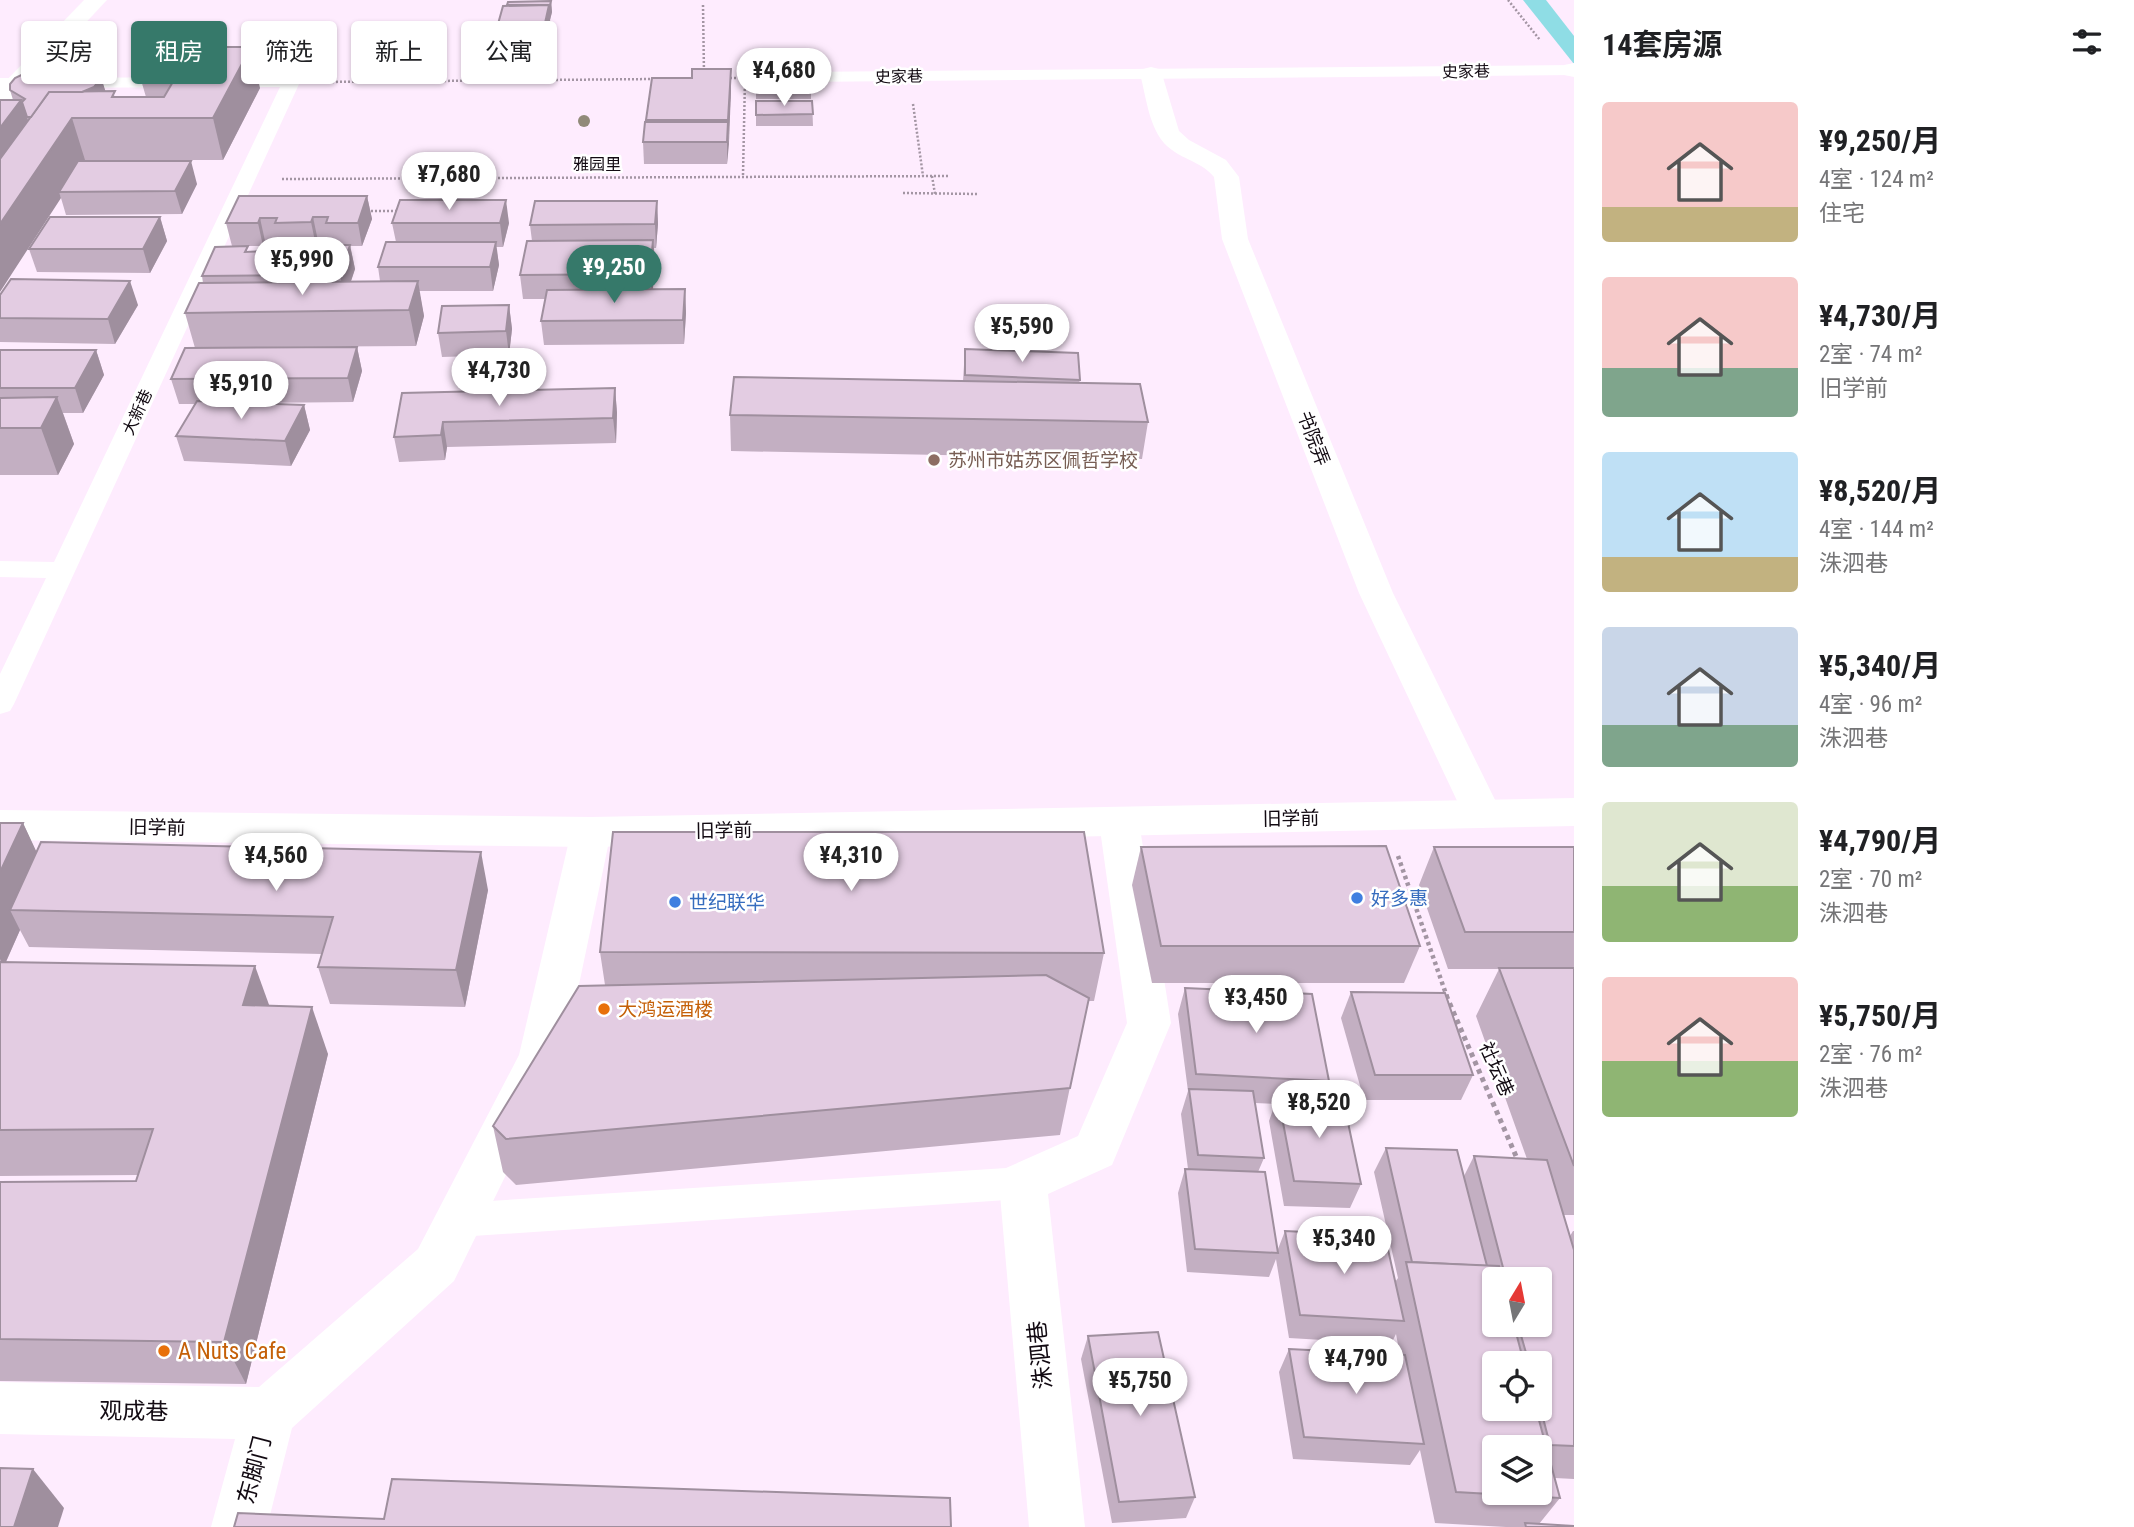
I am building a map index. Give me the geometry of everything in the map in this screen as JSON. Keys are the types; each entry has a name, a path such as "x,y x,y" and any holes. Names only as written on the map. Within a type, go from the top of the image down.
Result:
{"street":[{"path":"0,101 8,83 96,0"},
{"name":"书院弄","path":"1152,74 1168,133 1180,145 1217,165 1226,177 1235,239 1376,593 1482,814"},
{"name":"旧学前","path":"0,825 590,832 1574,812"},
{"path":"1023,1183 1095,1150 1149,1023 1119,822"},
{"path":"269,1413 436,1265 541,1056 590,832"},
{"name":"洙泗巷","path":"1023,1183 1057,1527"},
{"name":"观成巷","path":"0,1408 269,1413"},
{"name":"东脚门","path":"239,1527 269,1413"}],"lane":[{"name":"史家巷","path":"799,77 1573,70"},
{"path":"8,83 241,82"},
{"name":"大新巷","path":"0,704 290,84"},
{"path":"0,569 62,570"},
{"path":"458,1220 1023,1183"}],"path":[{"path":"703,5 704,78"},
{"path":"910,76 923,176"},
{"path":"718,78 799,77"},
{"path":"743,175 745,78"},
{"path":"337,82 664,79"},
{"path":"932,176 935,194"},
{"name":"雅园里","path":"246,179 948,176"},
{"path":"903,193 977,194"},
{"path":"356,211 398,211"},
{"name":"社坛巷","path":"1384,816 1438,977 1522,1171"}],"water":[{"path":"1523,0 1546,0 1574,36 1574,64"}],"building":[{"path":"551,1 549,9 549,5 507,5 508,2"},
{"path":"549,5 545,21 499,21 503,6"},
{"path":"227,47 241,47 241,66 213,118 72,118 0,224 0,159 49,92 115,91 112,97 164,97 172,84 227,84"},
{"path":"692,69 731,69 728,120 646,120 652,78 692,78"},
{"path":"21,75 21,84 97,84 82,92 49,92 31,117 27,117 22,102 25,99 10,90 10,84"},
{"path":"756,75 811,75 812,88 756,88"},
{"path":"0,100 21,100 0,128"},
{"path":"756,101 812,101 813,114 756,115"},
{"path":"645,122 728,122 727,142 643,142"},
{"path":"78,161 191,161 175,191 59,192"},
{"path":"239,196 367,196 358,223 326,223 328,217 313,217 311,222 275,223 277,218 260,218 258,223 226,223"},
{"path":"400,200 506,200 500,223 392,223"},
{"path":"535,201 657,201 655,224 530,225"},
{"path":"50,217 160,217 143,249 29,249"},
{"path":"653,240 650,274 520,275 527,241"},
{"path":"386,242 496,242 490,267 378,267"},
{"path":"318,245 350,245 340,275 202,276 215,247 248,246 245,252 263,251 265,246 302,246 300,251 315,251"},
{"path":"11,279 130,281 108,319 0,318 0,295"},
{"path":"418,281 409,310 185,313 199,283"},
{"path":"685,289 683,320 541,321 547,290"},
{"path":"509,305 506,331 438,333 442,306"},
{"path":"357,347 348,378 171,379 185,348"},
{"path":"965,349 1078,353 1080,380 965,375"},
{"path":"0,350 96,350 75,388 0,388"},
{"path":"734,377 1140,384 1148,422 730,415"},
{"path":"615,388 613,418 443,422 441,435 394,437 402,393"},
{"path":"57,397 41,428 0,428 0,398"},
{"path":"197,401 304,405 285,441 176,436"},
{"path":"0,823 23,823 0,872"},
{"path":"613,832 1084,832 1104,953 600,952"},
{"path":"41,842 481,852 456,970 318,967 333,917 10,910"},
{"path":"1386,846 1420,946 1161,946 1141,847"},
{"path":"1434,847 1574,847 1574,932 1465,932"},
{"path":"0,962 255,966 243,1005 312,1007 224,1342 0,1339 0,1182 136,1181 153,1129 0,1130"},
{"path":"1499,968 1574,968 1574,1166"},
{"path":"1046,975 1089,998 1070,1088 506,1139 493,1126 579,986"},
{"path":"1185,988 1312,994 1329,1081 1196,1074"},
{"path":"1351,992 1445,993 1473,1075 1375,1075"},
{"path":"1189,1089 1253,1091 1264,1158 1198,1155"},
{"path":"1278,1096 1343,1099 1361,1184 1294,1181"},
{"path":"1386,1148 1457,1150 1487,1266 1412,1262"},
{"path":"1474,1156 1547,1160 1574,1250 1574,1446 1552,1445 1552,1435 1547,1435 1544,1421 1552,1421 1552,1351 1526,1351 1521,1337 1552,1337 1552,1267 1503,1267"},
{"path":"1185,1169 1265,1172 1278,1253 1195,1249"},
{"path":"1285,1231 1385,1236 1404,1321 1300,1315"},
{"path":"1406,1262 1499,1266 1482,1267 1482,1337 1517,1337 1521,1351 1482,1351 1482,1421 1539,1421 1543,1435 1482,1435 1482,1494 1456,1492"},
{"path":"1158,1332 1195,1497 1119,1502 1088,1336"},
{"path":"1289,1349 1405,1355 1424,1444 1304,1437"},
{"path":"0,1468 33,1469 14,1527 0,1527"},
{"path":"1552,1468 1560,1498 1552,1498"},
{"path":"392,1479 950,1498 951,1527 234,1527 238,1513 384,1519"},
{"path":"1525,1523 1574,1526 1574,1527 1526,1527"}],"place":[{"name":"苏州市姑苏区佩哲学校","path":"934,460"},
{"name":"好多惠","path":"1357,898"},
{"name":"世纪联华","path":"675,902"},
{"name":"大鸿运酒楼","path":"604,1009"},
{"name":"A Nuts Cafe","path":"164,1351"}]}
